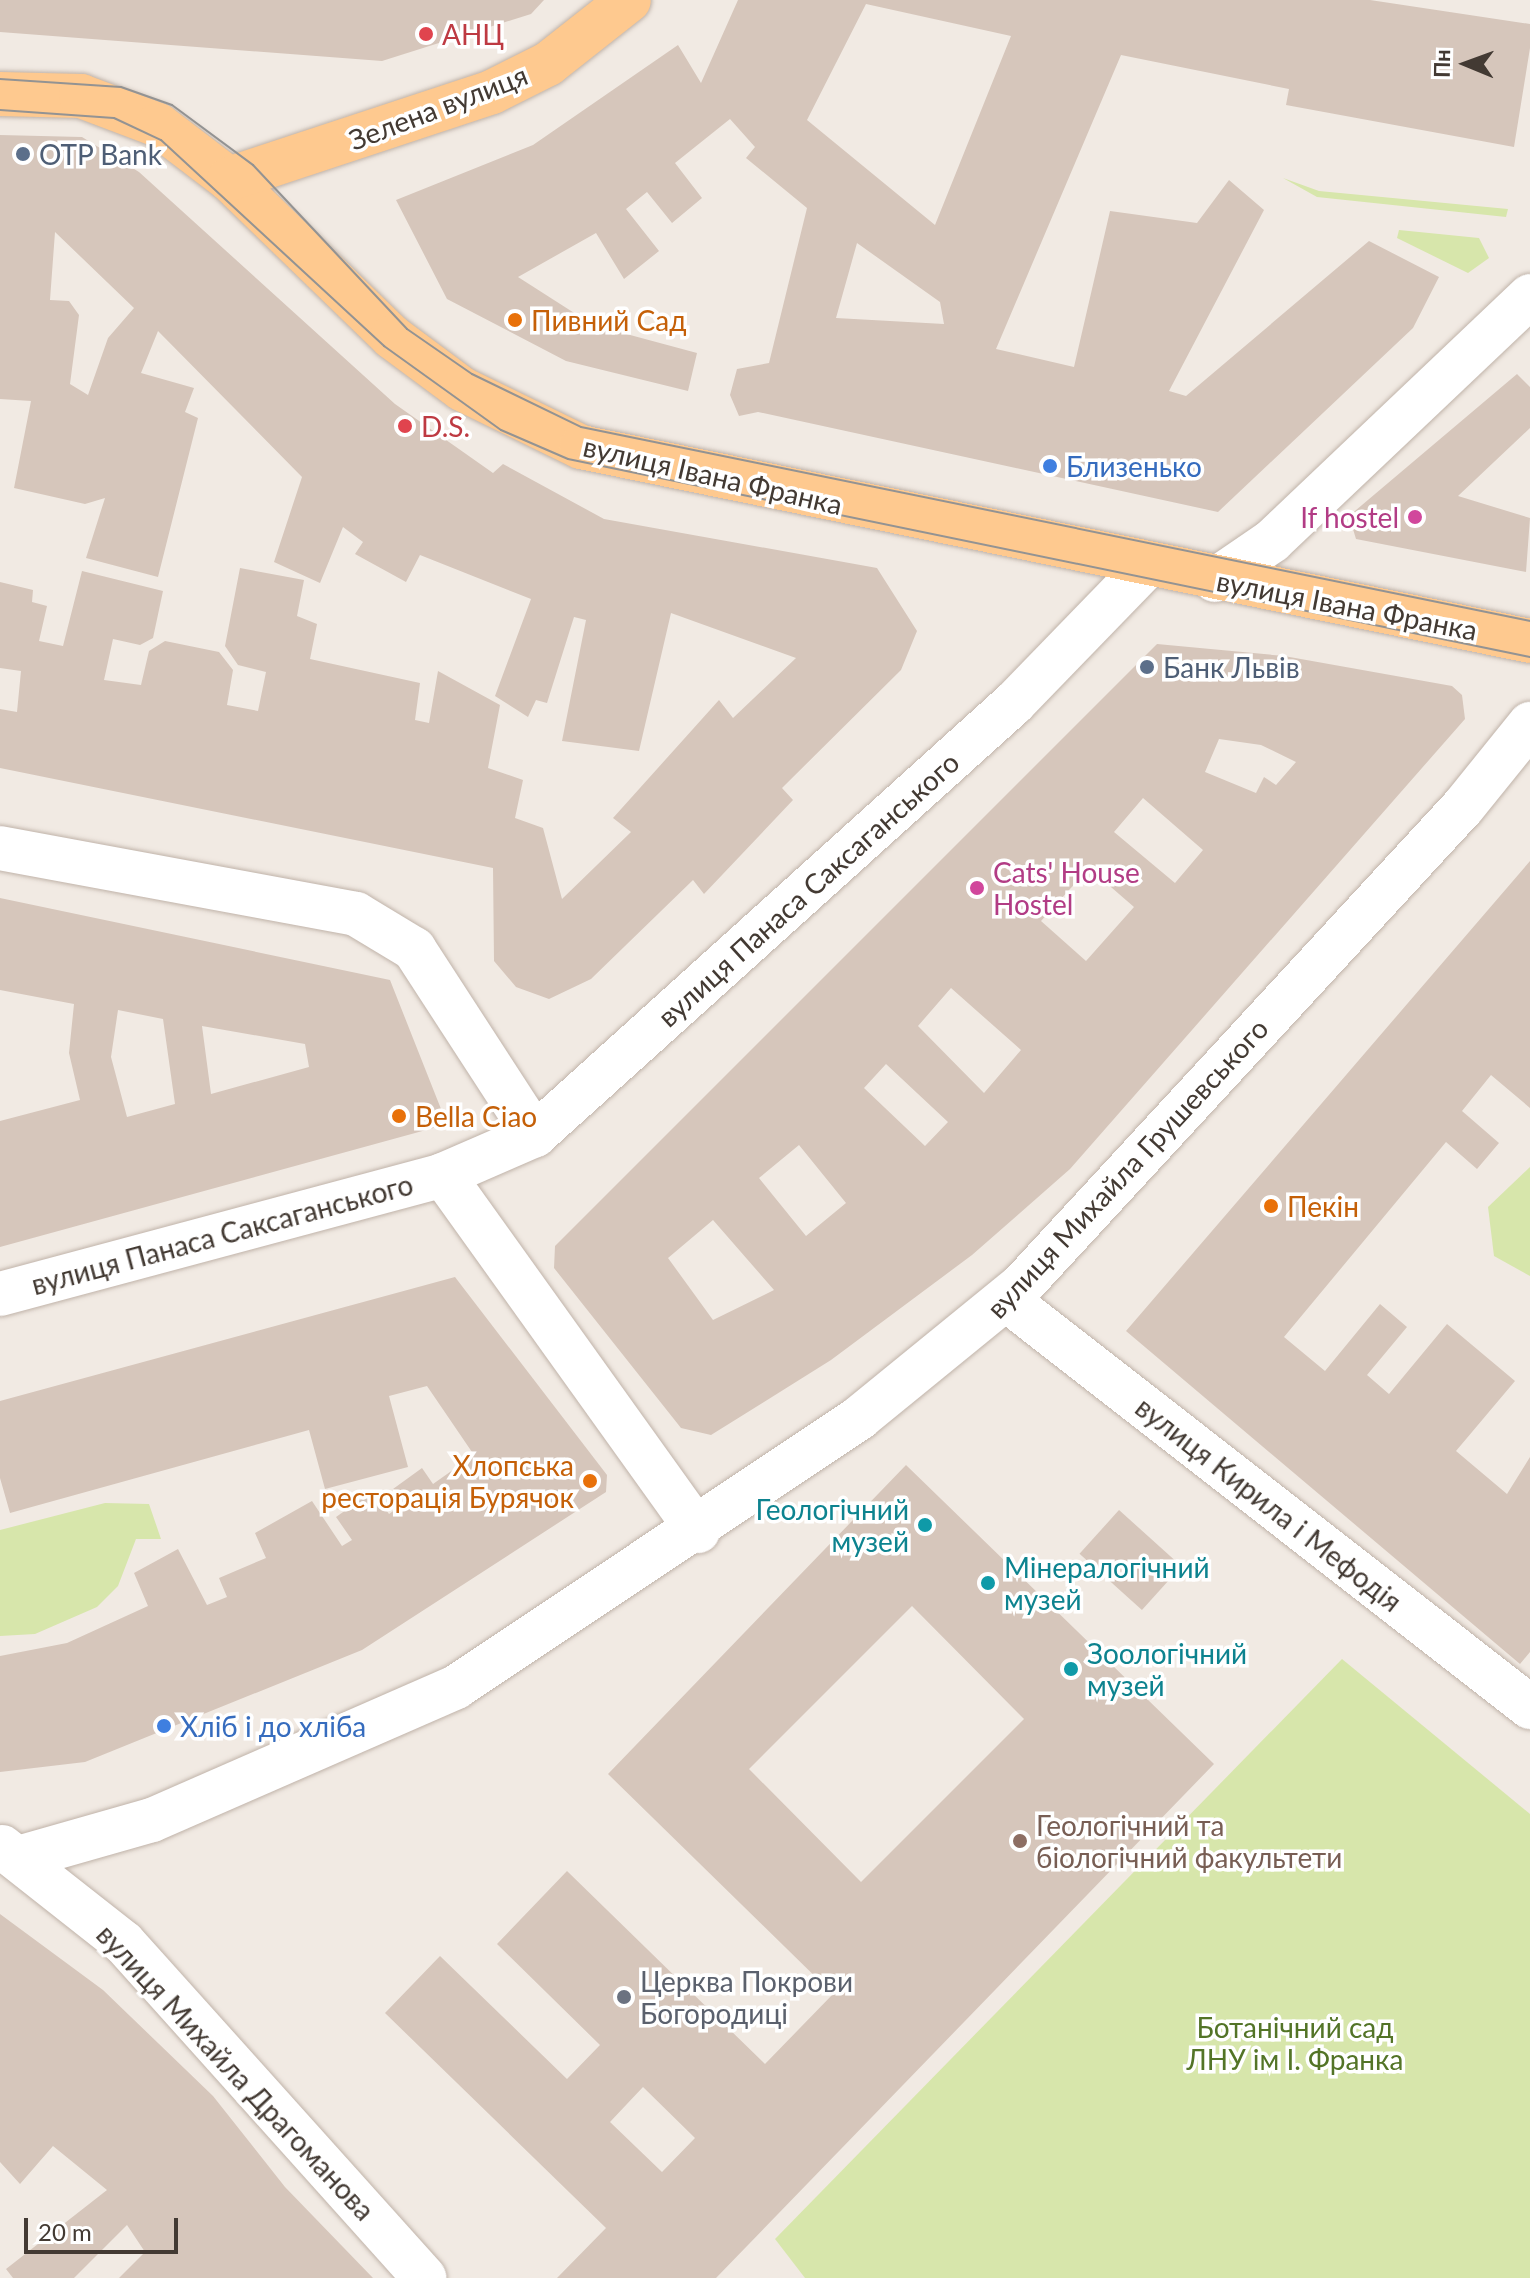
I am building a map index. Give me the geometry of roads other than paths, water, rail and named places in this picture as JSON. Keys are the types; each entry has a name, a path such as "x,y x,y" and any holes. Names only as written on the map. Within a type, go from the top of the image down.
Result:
{"main road":[{"name":"Зелена вулиця","path":"229,179 492,92 548,64 629,0"},
{"name":"вулиця Івана Франка","path":"0,94 81,96 125,111 187,143 229,179 392,337 462,389 566,441 705,477 1530,641"}],"street":[{"path":"1215,580 1272,541 1530,296"},
{"name":"вулиця Панаса Саксаганського","path":"0,1294 443,1175 535,1135 1014,703 1146,567"},
{"name":"вулиця Михайла Грушевського","path":"11,1852 152,1820 442,1694 698,1531 859,1418 1007,1300 1463,807 1530,724"},
{"path":"0,848 356,914 414,949 535,1135"},
{"name":"вулиця Панаса Саксаганського","path":"443,1175 698,1531"},
{"name":"вулиця Кирила і Мефодія","path":"1007,1300 1530,1707"},
{"name":"вулиця Михайла Драгоманова","path":"11,1852 124,1943 425,2278"}],"tram line":[{"path":"0,79 121,87 172,105 253,165 407,329 472,374 581,427 1530,621"},
{"path":"0,110 114,118 161,140 384,346 501,430 568,459 1530,657"}],"place":[{"name":"АНЦ","path":"426,34"},
{"name":"OTP Bank","path":"23,154"},
{"name":"Пивний Сад","path":"515,320"},
{"name":"D.S.","path":"405,426"},
{"name":"Близенько","path":"1050,466"},
{"name":"If hostel","path":"1415,517"},
{"name":"Банк Львів","path":"1147,667"},
{"name":"Cats' House Hostel","path":"977,888"},
{"name":"Bella Ciao","path":"399,1116"},
{"name":"Пекін","path":"1271,1206"},
{"name":"Хлопська ресторація Бурячок","path":"590,1481"},
{"name":"Геологічний музей","path":"925,1525"},
{"name":"Мінералогічний музей","path":"988,1583"},
{"name":"Зоологічний музей","path":"1071,1669"},
{"name":"Хліб і до хліба","path":"164,1726"},
{"name":"Геологічний та біологічний факультети","path":"1020,1841"},
{"name":"Церква Покрови Богородиці","path":"624,1997"}],"park label":[{"name":"Ботанічний сад ЛНУ ім І. Франка","path":"1295,2043"}]}
